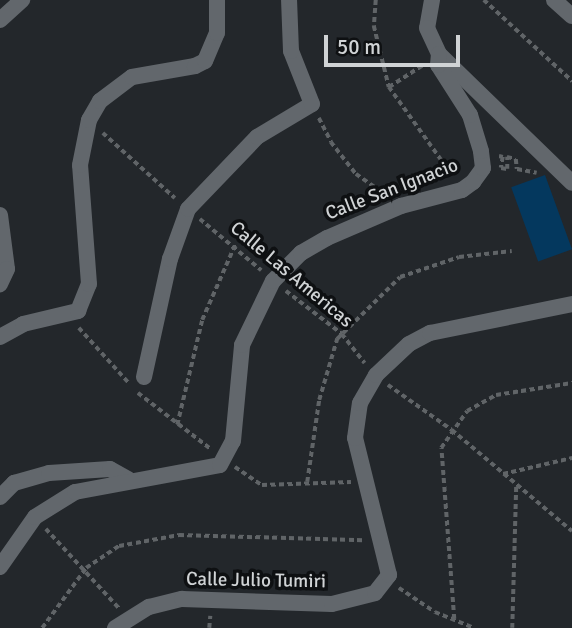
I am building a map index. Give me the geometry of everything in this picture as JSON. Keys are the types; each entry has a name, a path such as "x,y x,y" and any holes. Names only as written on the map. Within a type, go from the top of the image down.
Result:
{"street":[{"path":"0,20 22,0"},
{"path":"0,337 23,324 68,316 78,311 89,284 80,165 89,120 100,101 132,77 195,66 205,61 217,33 217,0"},
{"path":"144,377 170,259 188,209 257,137 312,104 291,51 289,0"},
{"name":"Calle San Ignacio","path":"225,459 233,441 242,345 273,281 302,253 327,238 401,206 462,190 483,168 470,115 440,72 439,54 427,28 432,0"},
{"path":"554,0 572,16"},
{"path":"439,54 572,183"},
{"path":"0,215 7,269 0,284"},
{"path":"386,582 389,575 383,541 363,483 355,438 360,403 376,375 409,344 430,333 572,304"},
{"path":"0,567 35,517 75,492 128,479 212,467 225,459"},
{"path":"0,497 14,483 49,473 110,469 128,479"},
{"name":"Calle Julio Tumiri","path":"121,623 182,599 332,604 375,593 386,582"}],"path":[{"path":"376,0 374,26 389,87 462,190"},
{"path":"484,0 572,81"},
{"path":"389,87 439,54"},
{"path":"312,104 331,142 356,174 401,206"},
{"name":"Calle Las Americas","path":"89,120 273,281 342,334 376,375 452,430 516,487 572,531"},
{"path":"483,168 488,169 490,155 494,156 492,166 498,167 498,156 503,157 501,168 507,169 508,158 516,159 517,169 527,168 542,176"},
{"path":"177,425 202,320 234,245"},
{"path":"307,482 319,400 342,334 400,277 459,257 512,251"},
{"path":"68,316 138,393 177,425 262,485 307,482 363,483"},
{"path":"454,619 441,448 467,411 496,395 572,383"},
{"path":"503,474 572,458"},
{"path":"512,628 516,487"},
{"path":"35,517 86,568 121,623"},
{"path":"42,628 86,568 119,546 179,535 383,541"},
{"path":"386,582 474,628"}],"shaded area":[{"path":"545,175 572,249 538,262 511,187"}]}
